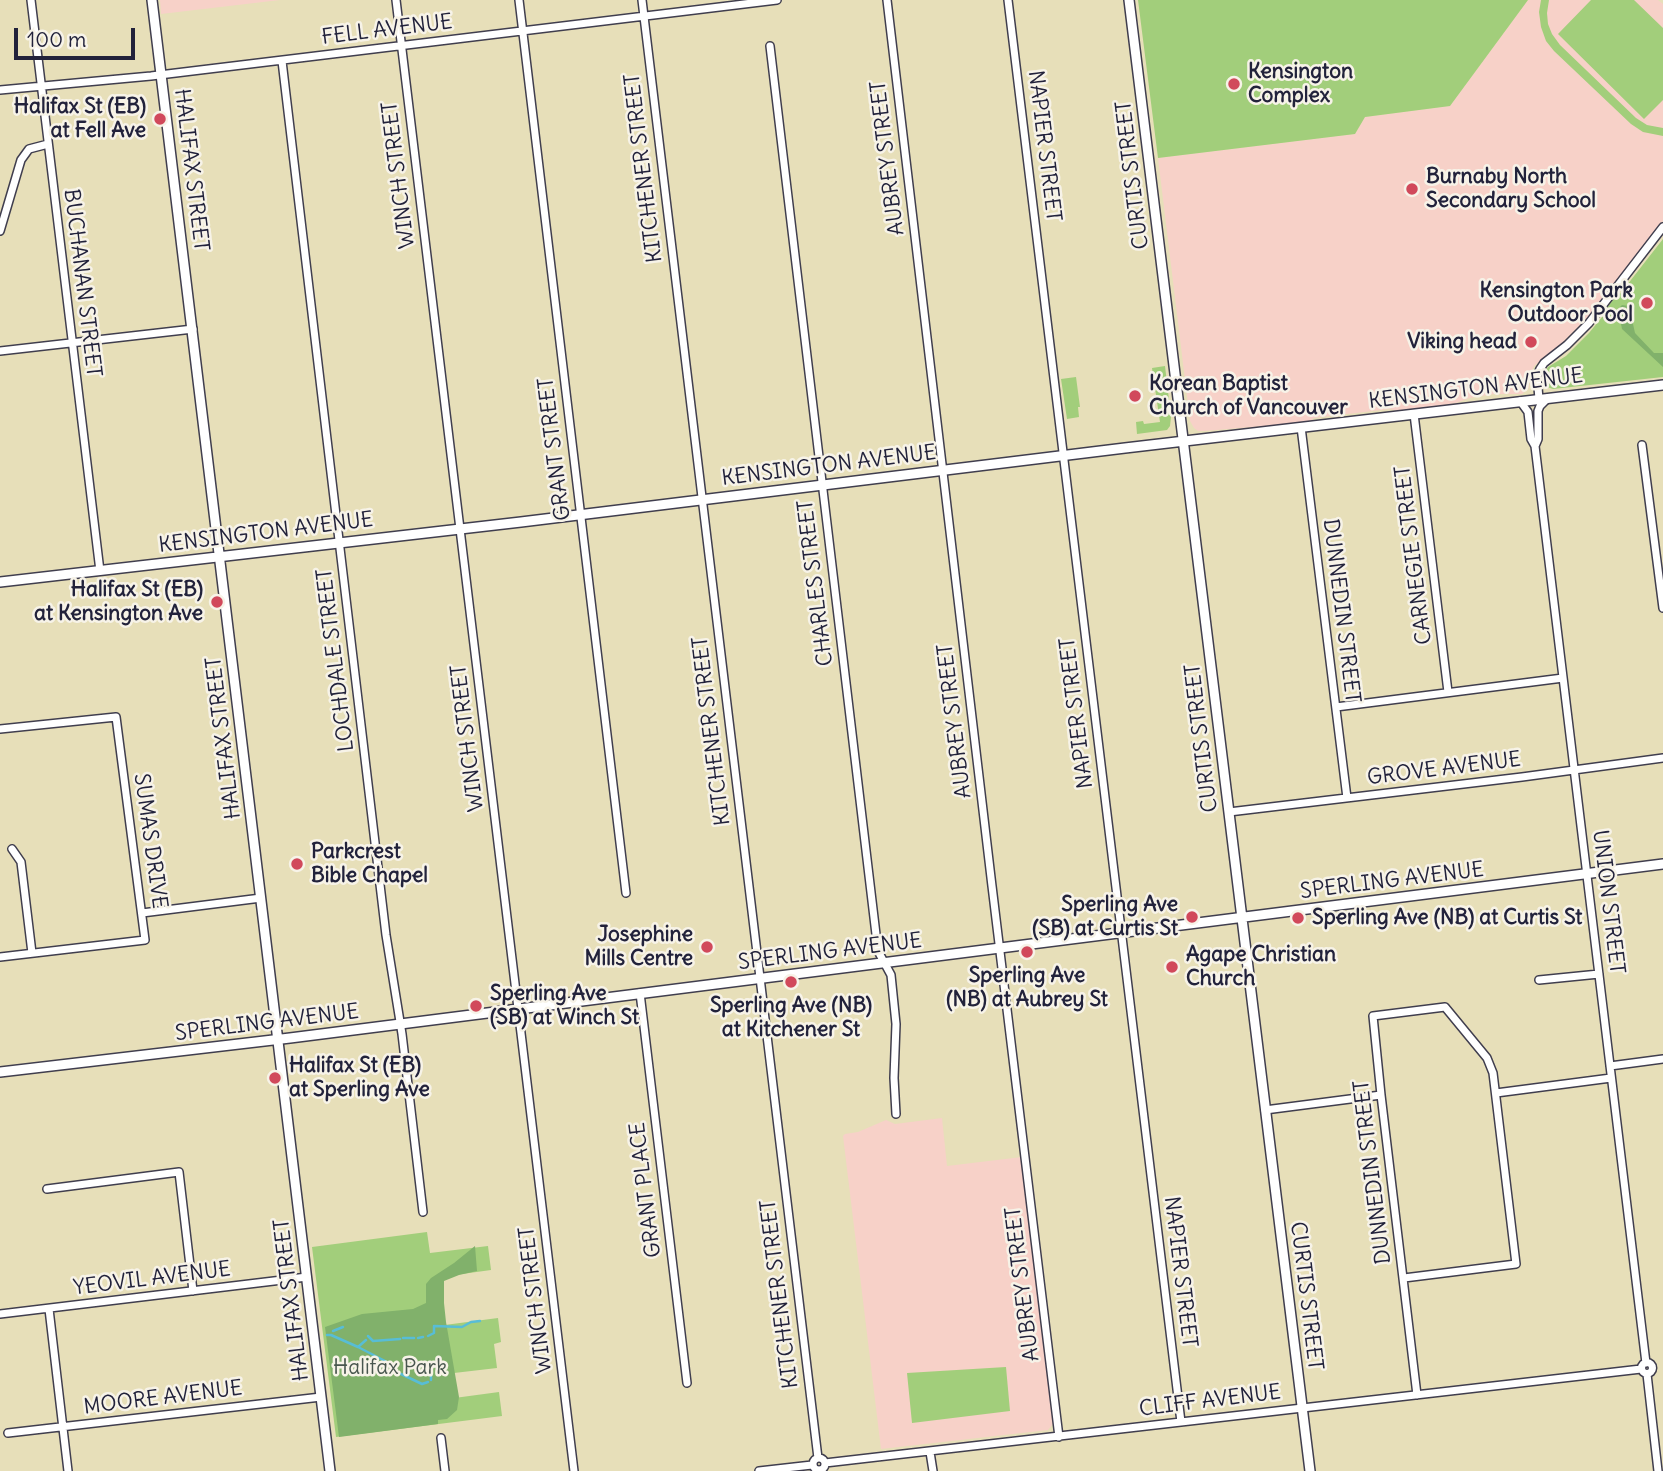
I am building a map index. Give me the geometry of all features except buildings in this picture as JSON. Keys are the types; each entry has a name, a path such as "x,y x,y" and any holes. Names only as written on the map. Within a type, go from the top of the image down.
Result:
{"street":[{"name":"BUCHANAN STREET","path":"31,0 100,571"},
{"name":"HALIFAX STREET","path":"152,0 330,1471"},
{"name":"WINCH STREET","path":"396,0 574,1471"},
{"name":"GRANT STREET","path":"519,0 626,893"},
{"name":"KITCHENER STREET","path":"642,0 760,978 815,1461"},
{"name":"FELL AVENUE","path":"0,90 162,75 777,0"},
{"name":"AUBREY STREET","path":"887,0 1059,1437"},
{"name":"NAPIER STREET","path":"1008,0 1181,1422"},
{"name":"CURTIS STREET","path":"1129,0 1310,1471"},
{"name":"CHARLES STREET","path":"769,46 878,951 891,975 896,1024 896,1114"},
{"name":"LOCHDALE STREET","path":"282,61 388,958 400,1024 423,1212"},
{"path":"0,231 21,160 29,149 48,144"},
{"name":"UNION STREET","path":"1535,446 1538,439 1538,411 1544,399 1537,376 1539,369 1589,323 1663,227"},
{"path":"0,351 193,329"},
{"name":"KENSINGTON AVENUE","path":"0,582 1663,385"},
{"name":"UNION STREET","path":"1520,401 1528,412 1531,439 1535,446 1658,1471"},
{"name":"CARNEGIE STREET","path":"1414,414 1448,692"},
{"name":"DUNNEDIN STREET","path":"1301,427 1347,798"},
{"path":"1643,445 1663,608"},
{"path":"1336,707 1563,678"},
{"name":"SUMAS DRIVE","path":"0,729 116,717 145,940 0,957"},
{"name":"GROVE AVENUE","path":"1229,812 1663,758"},
{"path":"12,849 21,862 32,953"},
{"name":"SPERLING AVENUE","path":"0,1072 278,1040 1663,864"},
{"path":"142,913 261,898"},
{"path":"1539,980 1599,974"},
{"name":"GRANT PLACE","path":"640,993 687,1383"},
{"name":"DUNNEDIN STREET","path":"1417,1395 1373,1016 1445,1007 1487,1059 1493,1073 1496,1093"},
{"path":"1610,1066 1663,1059"},
{"path":"1404,1278 1516,1264 1496,1093 1611,1077"},
{"path":"1265,1110 1381,1095"},
{"path":"47,1189 179,1172 192,1291"},
{"name":"YEOVIL AVENUE","path":"0,1314 307,1277"},
{"path":"49,1309 68,1471"},
{"name":"CLIFF AVENUE","path":"825,1463 1663,1367"},
{"name":"MOORE AVENUE","path":"8,1433 321,1397"},
{"path":"441,1438 445,1471"},
{"path":"930,1452 933,1471"},
{"path":"759,1471 815,1461 824,1460 825,1467 819,1471 814,1468 815,1461"}],"shaded area":[{"path":"160,0 280,0 161,14"},
{"name":"Burnaby North Secondary School","path":"1528,0 1658,0 1663,4 1663,221 1588,317 1534,366 1529,388 1522,394 1494,394 1432,407 1314,418 1289,424 1204,431 1194,428 1190,421 1158,158 1355,134 1365,117 1450,106"},
{"path":"942,1118 947,1166 1022,1157 1053,1424 1048,1430 881,1449 843,1136 886,1120 895,1124"}],"green space":[{"path":"1138,0 1528,0 1450,106 1365,117 1355,134 1158,158"},
{"path":"1541,0 1549,0 1548,24 1560,45 1636,118 1647,125 1663,128 1663,136 1643,132 1631,124 1554,51 1546,41 1541,27"},
{"path":"1591,0 1634,0 1663,28 1663,100 1644,119 1558,34"},
{"path":"1663,239 1663,377 1553,389 1547,387 1544,373 1548,367 1566,356 1589,333 1613,299 1620,294"},
{"path":"1622,305 1629,306 1635,333 1654,353 1663,353 1663,367 1622,329 1618,309"},
{"path":"1165,366 1170,426 1167,430 1137,434 1136,422 1160,422 1152,368"},
{"path":"1076,377 1079,417 1067,419 1061,379"},
{"name":"Halifax Park","path":"427,1232 430,1253 488,1246 491,1270 433,1278 437,1326 498,1318 501,1342 494,1344 497,1368 454,1373 447,1399 499,1392 502,1416 336,1437 312,1247"},
{"path":"475,1246 477,1271 444,1281 446,1322 459,1397 457,1410 447,1419 438,1420 438,1424 339,1437 325,1327 362,1314 413,1309 426,1303 426,1284 431,1278"},
{"path":"1006,1367 1010,1411 912,1423 907,1373"}],"waterway":[{"path":"428,1336 434,1333 434,1326 462,1327 480,1321"},
{"path":"333,1331 343,1327"},
{"path":"327,1335 358,1347 366,1340"},
{"path":"368,1336 373,1341 400,1339"},
{"path":"418,1338 423,1337"},
{"path":"403,1338 414,1338"},
{"path":"358,1347 385,1361 397,1373"},
{"path":"431,1373 431,1380"},
{"path":"401,1374 422,1384 428,1382"}],"place":[{"name":"Kensington Complex","path":"1234,84"},
{"name":"Halifax St (EB) at Fell Ave","path":"160,119"},
{"name":"Burnaby North Secondary School","path":"1412,189"},
{"name":"Kensington Park Outdoor Pool","path":"1647,303"},
{"name":"Viking head","path":"1531,342"},
{"name":"Korean Baptist Church of Vancouver","path":"1135,396"},
{"name":"Halifax St (EB) at Kensington Ave","path":"217,602"},
{"name":"Parkcrest Bible Chapel","path":"297,864"},
{"name":"Sperling Ave (SB) at Curtis St","path":"1192,917"},
{"name":"Sperling Ave (NB) at Curtis St","path":"1298,918"},
{"name":"Josephine Mills Centre","path":"707,947"},
{"name":"Sperling Ave (NB) at Aubrey St","path":"1027,952"},
{"name":"Agape Christian Church","path":"1172,967"},
{"name":"Sperling Ave (NB) at Kitchener St","path":"791,982"},
{"name":"Sperling Ave (SB) at Winch St","path":"476,1006"},
{"name":"Halifax St (EB) at Sperling Ave","path":"275,1078"}]}
